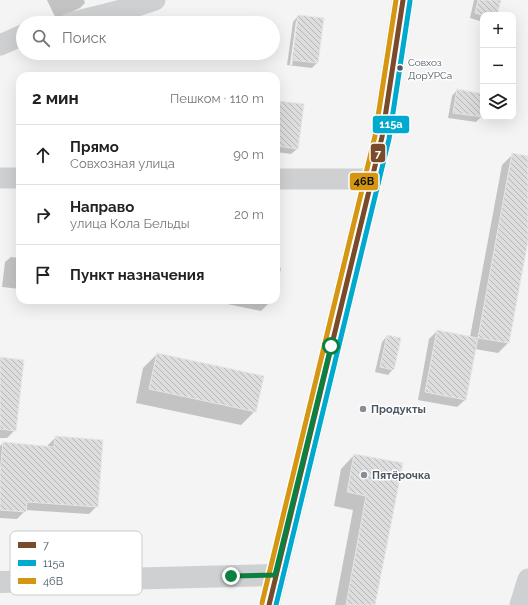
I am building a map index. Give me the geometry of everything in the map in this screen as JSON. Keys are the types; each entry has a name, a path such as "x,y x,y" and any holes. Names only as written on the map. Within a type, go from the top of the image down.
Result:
{"main road":[{"path":"269,605 275,575 373,178 382,137 403,0"}],"street":[{"path":"98,16 155,0"},
{"path":"0,45 16,38"},
{"path":"0,178 16,178"},
{"path":"280,179 373,178"},
{"path":"142,578 275,575"},
{"path":"520,605 528,579"},
{"path":"0,582 10,582"}],"building":[{"path":"478,0 501,0 498,12 480,12 480,14 475,13"},
{"path":"298,15 324,18 318,63 292,60"},
{"path":"457,89 480,93 480,117 453,113"},
{"path":"280,101 304,104 298,149 280,147"},
{"path":"512,153 528,156 528,241 509,343 478,338"},
{"path":"437,330 478,338 466,400 425,392"},
{"path":"387,335 401,338 394,370 380,367"},
{"path":"157,353 264,376 256,412 149,389"},
{"path":"0,357 24,360 16,431 0,429"},
{"path":"55,436 103,440 98,507 27,502 26,512 0,510 0,474 3,442 54,447"},
{"path":"354,454 403,463 375,605 346,605 366,496 347,492"}],"transit line":[{"name":"46В","path":"262,603 375,136 396,0"},
{"name":"7","path":"269,605 382,137 403,0"},
{"name":"115а","path":"276,605 389,139 410,1"}],"place":[{"name":"Совхоз ДорУPCа","path":"400,68"},
{"name":"Продукты","path":"363,409"},
{"name":"Пятёрочка","path":"364,475"}],"route":[{"path":"231,576 275,575 331,346"}]}
